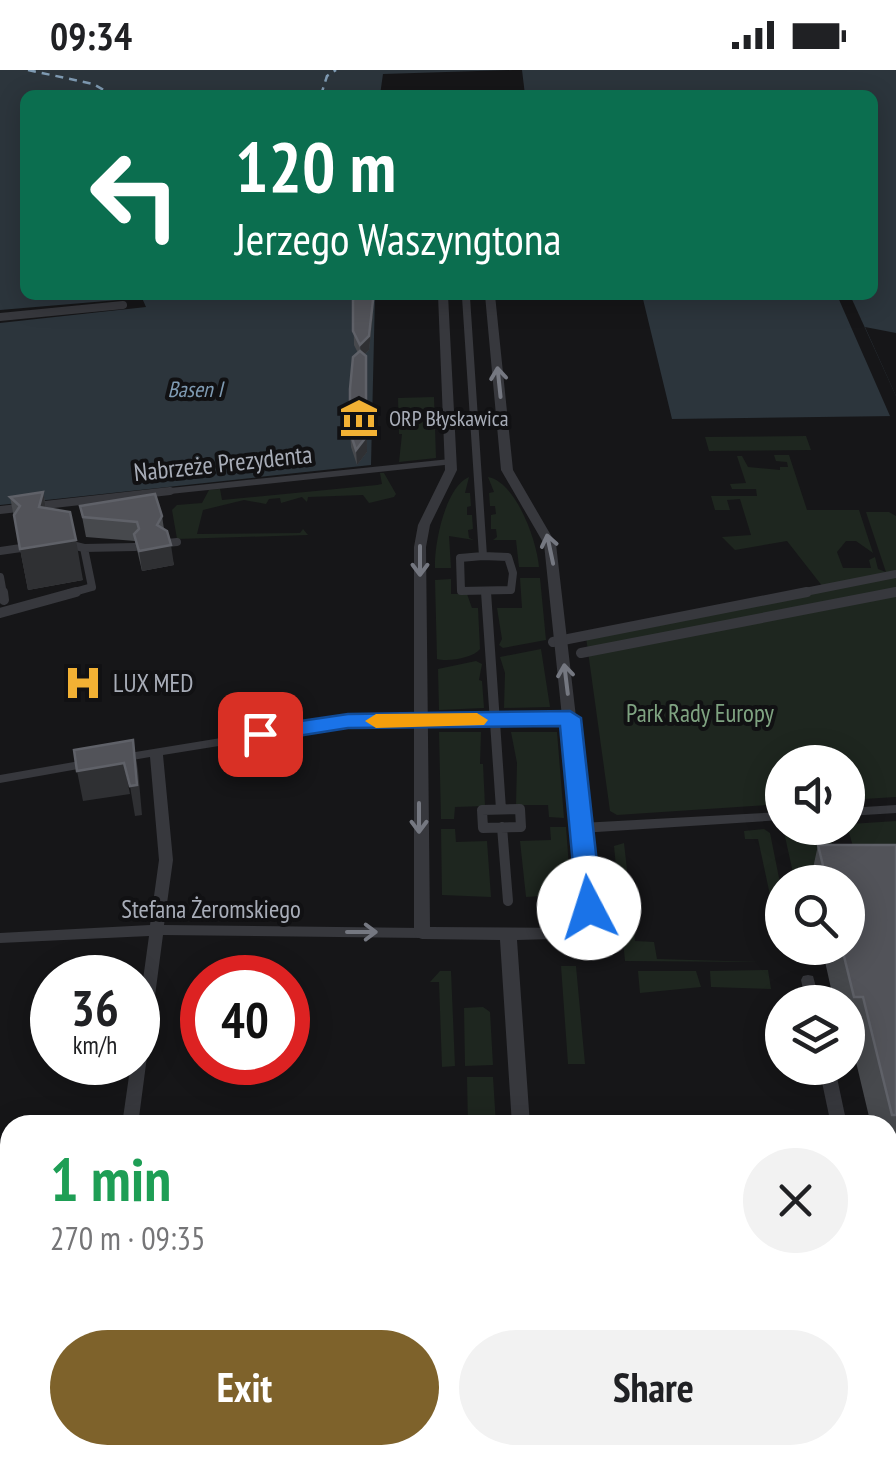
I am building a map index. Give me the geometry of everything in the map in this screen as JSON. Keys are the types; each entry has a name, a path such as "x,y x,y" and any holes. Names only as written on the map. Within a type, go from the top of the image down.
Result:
{"street":[{"path":"442,300 451,470 421,535 422,934 582,934 589,899 550,544 506,470 490,300"},
{"path":"466,300 483,556"},
{"path":"0,316 124,304"},
{"name":"Nabrzeże Prezydenta","path":"0,510 450,462"},
{"path":"62,503 66,516"},
{"path":"69,529 72,542"},
{"path":"52,543 72,542 84,548 135,547"},
{"path":"0,551 20,548"},
{"path":"0,577 5,608 92,587 84,548"},
{"path":"460,558 508,558 513,573 511,590 486,592 461,591 460,558"},
{"path":"563,639 896,574"},
{"path":"486,592 501,810"},
{"path":"581,653 896,592"},
{"path":"0,779 328,723 570,718"},
{"path":"132,1115 160,930 167,838 156,752"},
{"path":"865,811 896,808"},
{"path":"520,809 521,827 502,828 484,828 482,810 520,809"},
{"path":"582,828 765,817"},
{"path":"502,828 508,901"},
{"name":"Stefana Żeromskiego","path":"0,938 160,930 422,934"},
{"path":"508,934 520,1115"},
{"path":"808,980 809,985"},
{"path":"831,1085 837,1115"}],"green space":[{"path":"434,397 436,458 399,462 402,434 398,398"},
{"path":"806,436 811,450 709,451 705,437"},
{"path":"774,455 789,455 807,510 859,510 873,553 856,541 846,541 837,552 843,568 871,568 869,560 875,557 878,569 886,572 866,512 889,512 896,516 896,573 823,587 787,541 735,550 722,537 751,535 740,499 727,500 730,510 715,510 711,496 757,496 756,489 732,489 730,484 746,483 737,456 742,456 748,467 788,467 787,462 776,461"},
{"path":"380,473 384,473 394,497 369,503 363,495 308,497 307,502 302,497 281,503 280,498 269,499 266,504 244,500 203,510 197,534 300,533 303,529 308,535 177,539 172,510 177,505 202,503 209,490 220,489 222,500 377,485 382,484"},
{"path":"469,477 465,493 470,493 467,515 472,515 473,529 468,530 469,538 474,540 449,536 451,568 435,568 447,504"},
{"path":"488,477 498,481 516,501 529,528 539,567 519,567 516,540 493,540 497,537 496,529 491,529 491,515 496,514 495,506 490,506 489,493 494,492"},
{"name":"Park Rady Europy","path":"896,577 896,797 865,799 865,745 765,745 765,805 617,815 610,811 586,637"},
{"path":"520,578 540,578 546,640 503,648 499,645 502,639 497,608 522,608"},
{"path":"451,579 451,594 467,594 472,608 478,608 480,649 466,657 442,660 437,659 435,580"},
{"path":"541,649 550,707 504,708 505,673 500,657"},
{"path":"476,661 482,664 479,680 484,708 439,710 438,669"},
{"path":"439,732 481,732 485,806 455,807 454,819 441,819"},
{"path":"511,732 557,732 564,818 549,817 548,805 516,805 517,763"},
{"path":"896,821 896,863 858,864 853,845 865,845 865,823"},
{"path":"550,827 566,827 571,894 526,897 520,841 551,840"},
{"path":"441,829 455,829 456,842 487,841 491,897 442,895"},
{"path":"765,830 765,845 772,845 776,865 765,865 765,872 758,839 745,839 744,831"},
{"path":"624,843 635,941 654,942 657,959 762,962 625,961 614,846"},
{"path":"787,845 832,845 837,865 791,865"},
{"path":"561,966 576,966 585,1064 568,1064"},
{"path":"768,970 770,985 765,985 765,989 711,987 710,971"},
{"path":"440,971 451,971 455,1066 442,1067 439,982 430,982"},
{"path":"638,971 696,971 701,987 640,993"},
{"path":"483,1007 490,1012 493,1065 465,1066 464,1008"},
{"path":"467,1077 493,1077 495,1115 468,1115"}],"water":[{"name":"Basen I","path":"0,70 513,70 383,74 381,90 20,90 20,300 118,300 0,310"},
{"path":"522,70 896,70 896,333 865,327 896,396 896,416 672,419 643,300 878,300 878,90 524,90"},
{"name":"Basen I","path":"143,300 375,300 371,465 0,505 0,323 146,307"}],"pier":[{"path":"839,300 852,300 896,396 896,416 890,416"}],"building":[{"path":"353,300 373,300 369,336 360,345 353,331"},
{"name":"ORP Błyskawica","path":"360,351 366,356 366,437 356,450 350,432 350,389 353,357"},
{"path":"43,492 39,507 70,512 76,540 20,549 14,515 20,506 10,497"},
{"path":"155,494 162,516 157,525 167,531 171,545 139,551 134,534 139,529 137,522 83,517 80,506"},
{"path":"133,740 137,785 130,786 124,763 77,771 74,750"},
{"path":"818,845 896,845 896,1115 892,1115 865,1005 865,985 851,985 846,965 865,965 865,865 823,865"}],"ferry route":[{"path":"28,70 93,84 104,90"},
{"path":"323,90 327,76 336,70"}],"slow traffic":[{"path":"376,721 477,720"}],"place":[{"name":"ORP Błyskawica","path":"359,418"},
{"name":"LUX MED","path":"83,683"}],"route":[{"path":"260,734 348,721 570,718 589,908"}]}
